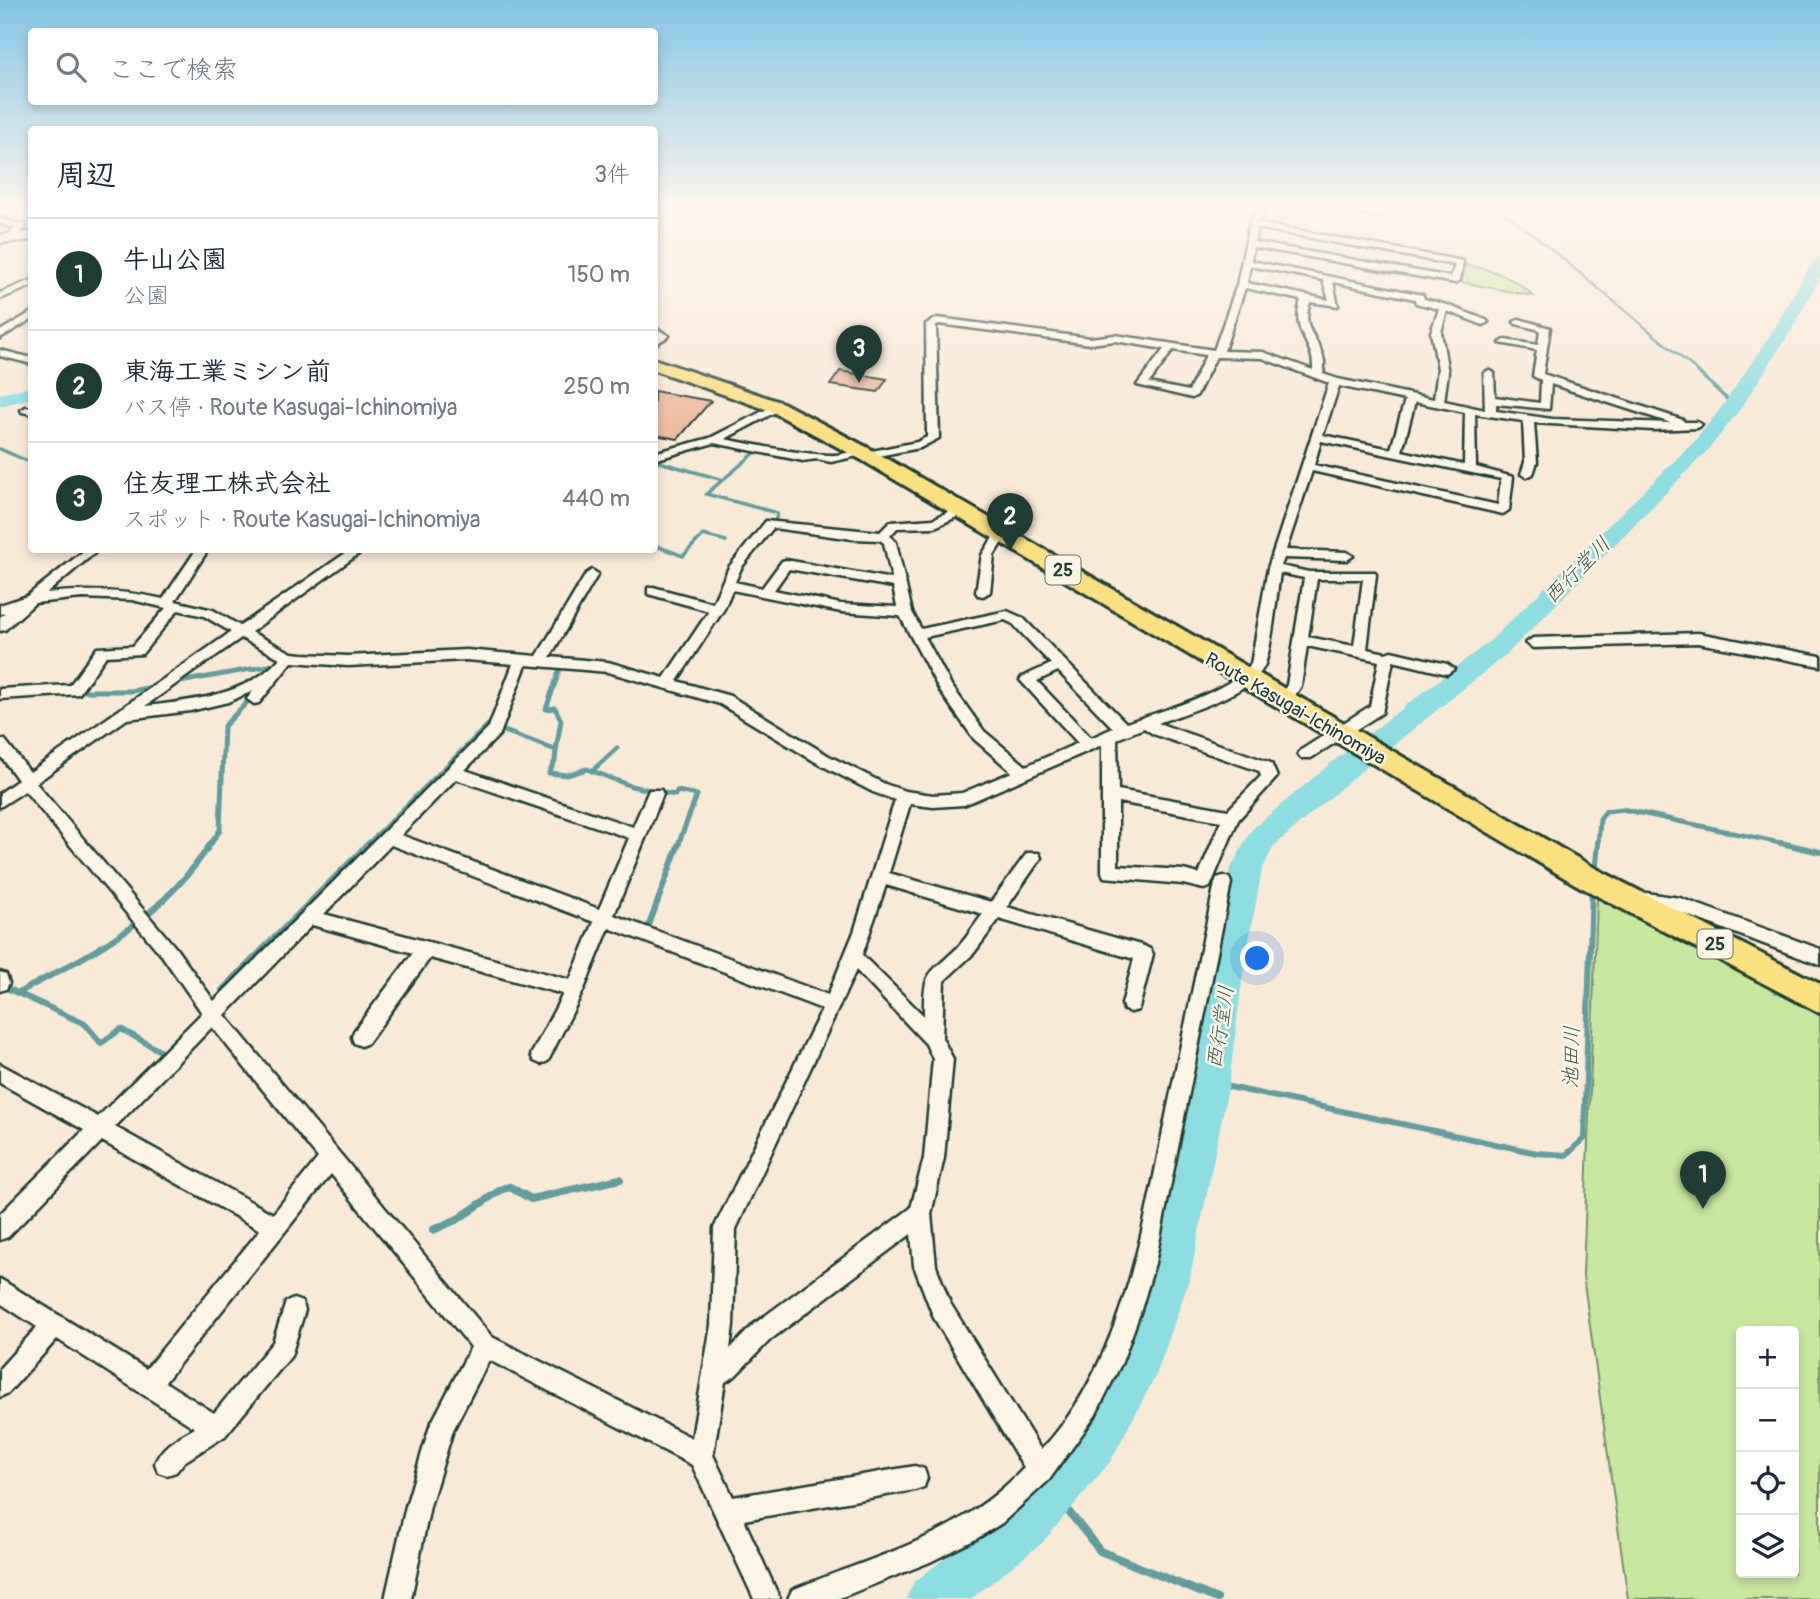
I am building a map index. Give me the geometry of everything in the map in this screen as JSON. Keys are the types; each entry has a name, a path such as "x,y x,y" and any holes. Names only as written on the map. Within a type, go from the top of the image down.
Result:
{"main road":[{"name":"Route Kasugai-Ichinomiya","path":"658,355 735,381 768,396 777,407"},
{"name":"Route Kasugai-Ichinomiya","path":"658,365 756,402 777,407 865,454 1247,680 1608,888 1820,999"}],"street":[{"path":"1170,347 1142,385 1192,395 1215,354 1242,285 1335,304 1328,283"},
{"path":"1354,283 1420,297 1419,301 1483,321"},
{"path":"0,296 28,285"},
{"path":"1306,298 1302,309 1303,334 1319,358 1318,377"},
{"path":"1438,404 1443,368 1435,330 1444,308"},
{"path":"0,335 28,318"},
{"path":"714,440 803,458 817,456 831,459 920,445 933,439 934,395 929,372 931,324 938,321 1090,341 1115,338 1215,354 1263,355 1335,382 1491,414 1528,419 1596,409 1693,425 1653,427 1596,409 1538,376 1545,328 1519,323"},
{"path":"1505,343 1541,348"},
{"path":"0,353 28,359"},
{"path":"1489,373 1491,414"},
{"path":"1490,400 1545,407 1546,379"},
{"path":"0,610 30,599 109,594 208,613 289,657 348,661 466,655 608,667 669,682 725,700 824,760 879,788 904,797 933,801 964,799 1088,744 1196,704 1247,680 1258,666 1276,561 1335,382"},
{"path":"1396,453 1411,398"},
{"path":"658,456 714,440 777,407"},
{"path":"1470,410 1470,469"},
{"path":"1527,474 1531,462 1528,419"},
{"path":"1309,467 1503,510 1507,477 1318,437"},
{"path":"883,536 894,525 935,523 961,510"},
{"path":"669,682 717,608 735,567 770,524 853,535 883,536 890,542 905,612 945,687 979,735 1023,772"},
{"path":"983,592 988,555 1001,534"},
{"path":"52,582 71,553"},
{"path":"0,627 30,599 88,553"},
{"path":"0,694 74,690 102,651 137,651 171,604 200,553"},
{"path":"0,801 354,553"},
{"path":"1276,561 1347,556"},
{"path":"1276,561 1311,576 1370,575 1360,652"},
{"path":"766,592 786,564 899,584"},
{"path":"542,660 592,574"},
{"path":"1284,701 1294,686 1311,576"},
{"path":"728,585 841,608 905,612"},
{"path":"653,591 717,608"},
{"path":"916,635 1007,615 1018,621 1117,732 1110,795 1110,872 1204,881 1231,817 1269,777 1266,767 1158,730 1145,722"},
{"path":"1533,643 1698,638 1820,661"},
{"path":"1301,640 1447,669"},
{"path":"254,699 289,657"},
{"path":"0,1229 495,730 522,658"},
{"path":"1306,754 1343,735 1377,709 1387,658"},
{"path":"1060,665 1027,680 1088,744"},
{"path":"124,714 190,706 223,698 270,678"},
{"path":"0,744 22,772 27,783 169,952 212,1013 484,1345 701,1456"},
{"path":"453,772 638,835"},
{"path":"541,1055 575,989 655,794"},
{"path":"1110,795 1231,817"},
{"path":"767,1599 701,1456 722,1325 725,1228 833,1005 880,877 904,797"},
{"path":"388,837 833,1005"},
{"path":"933,1038 935,1017 932,989 939,974 956,962 1033,859"},
{"path":"880,877 1143,954 1131,1003"},
{"path":"801,1599 926,1553 991,1516 1040,1471 1074,1427 1105,1374 1135,1297 1153,1231 1223,883"},
{"path":"1608,888 1680,905 1820,957"},
{"path":"308,917 575,989"},
{"path":"361,1037 426,949"},
{"path":"852,958 862,964 933,1038 943,1059 942,1099 934,1158 920,1214 925,1266 942,1310 1003,1415 1040,1471"},
{"path":"0,1073 276,1227"},
{"path":"148,1385 331,1158"},
{"path":"715,1374 727,1368 762,1332 920,1214"},
{"path":"0,1290 216,1428"},
{"path":"167,1462 175,1453 216,1428 283,1348 294,1310"},
{"path":"0,1385 54,1325"},
{"path":"398,1599 418,1506 442,1426 484,1345"},
{"path":"726,1511 915,1478"}],"green space":[{"path":"1464,283 1517,283 1533,296"},
{"path":"1603,896 1820,1008 1820,1599 1628,1599 1583,1276 1597,899"}],"building":[{"path":"840,371 887,379 878,392 830,385"},
{"path":"658,392 711,401 678,439 658,436"}],"waterway":[{"path":"1591,283 1700,373"},
{"name":"西行堂川","path":"1733,405 1783,329 1809,283"},
{"path":"1698,372 1733,405 1731,408"},
{"path":"0,400 28,393"},
{"name":"西行堂川","path":"931,1599 1025,1526 1094,1446 1142,1358 1169,1277 1211,1083 1227,966 1246,870 1263,838 1345,768 1499,647 1701,446 1731,408"},
{"path":"0,449 28,461"},
{"path":"723,480 757,451"},
{"path":"658,462 723,480"},
{"path":"723,480 706,494 777,513 775,523"},
{"path":"658,547 683,556 703,535 726,541"},
{"path":"174,683 274,665"},
{"path":"556,751 561,720 555,708 546,709 561,666"},
{"path":"77,691 131,691 157,686"},
{"path":"210,845 220,830 224,726 254,695"},
{"path":"367,845 488,725 556,750 555,761 549,773 567,775 587,769 592,771"},
{"path":"592,771 617,748"},
{"path":"592,771 631,786 675,795 677,791 697,795 678,845"},
{"name":"池田川","path":"1598,845 1600,819 1606,811 1622,809 1789,845"},
{"path":"18,993 74,963 149,913 192,870 211,843"},
{"path":"649,925 679,843"},
{"name":"池田川","path":"1595,874 1598,843"},
{"name":"池田川","path":"1781,843 1820,852"},
{"path":"222,990 367,845"},
{"name":"池田川","path":"1211,1083 1537,1153 1566,1155 1584,1139 1592,887"},
{"path":"0,985 85,1024 101,1043 121,1029 160,1051"},
{"path":"433,1230 458,1219 502,1189 510,1187 531,1199 620,1179"},
{"path":"1054,1493 1100,1551 1217,1599"}],"place":[{"name":"住友理工株式会社","path":"859,383"},
{"name":"東海工業ミシン前","path":"1010,551"},
{"name":"牛山公園","path":"1703,1209"}]}
